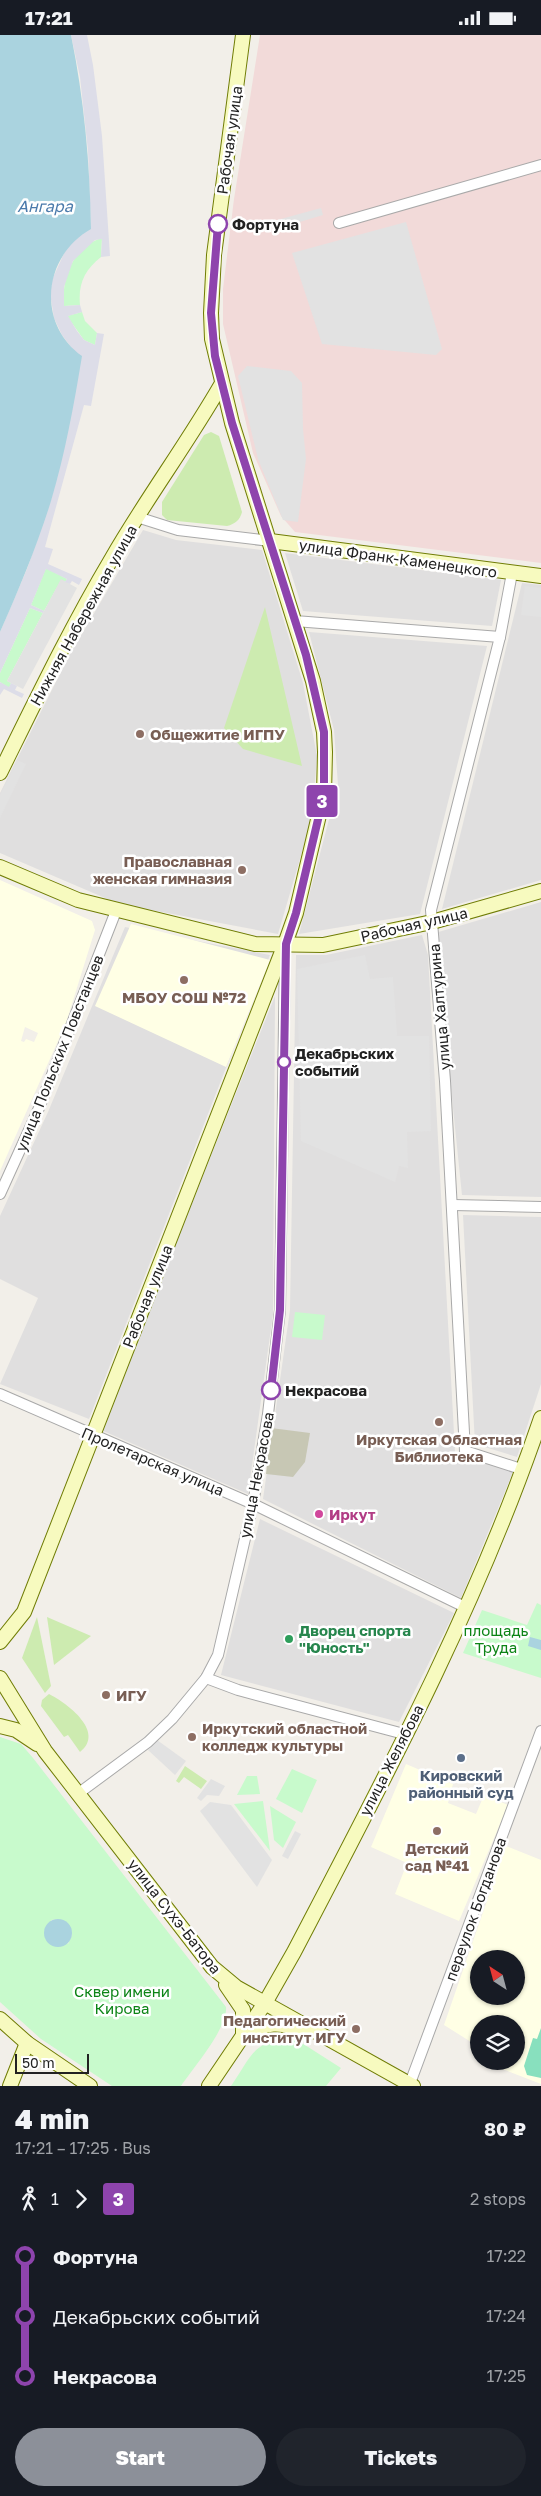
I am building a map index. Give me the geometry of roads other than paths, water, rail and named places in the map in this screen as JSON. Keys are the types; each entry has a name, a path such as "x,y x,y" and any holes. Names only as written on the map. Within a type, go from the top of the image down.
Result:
{"main road":[{"name":"Рабочая улица","path":"0,1643 24,1612 92,1434 286,944 296,913 326,778 324,732 320,709 295,621 221,385 212,325 214,263 243,35"},
{"name":"Нижняя Набережная улица","path":"0,773 60,651 112,557 192,436 221,385"},
{"name":"улица Франк-Каменецкого","path":"270,541 541,576"},
{"path":"0,867 78,900 116,911 255,944 286,944"},
{"name":"Рабочая улица","path":"286,944 323,945 432,922 541,891"},
{"name":"улица Желябова","path":"209,2086 265,2003 336,1871 467,1608 524,1471 541,1418"},
{"name":"улица Сухэ-Батора","path":"0,1677 45,1751 212,1967 236,1987 408,2086"},
{"path":"0,1726 16,1730 29,1737 45,1751"},
{"path":"212,1967 235,1995 243,2010 245,2028 242,2038"},
{"path":"0,2019 27,2043 90,2086"},
{"path":"242,2038 256,2028 279,2023 301,2031 408,2086"},
{"path":"10,2086 27,2043"}],"street":[{"path":"339,223 541,165"},
{"name":"улица Франк-Каменецкого","path":"137,517 178,530 270,541"},
{"name":"улица Халтурина","path":"512,573 500,637 433,897 432,922 453,1205 465,1451 524,1471"},
{"path":"295,621 500,637"},
{"name":"улица Польских Повстанцев","path":"0,1194 39,1108 116,911"},
{"name":"улица Некрасова","path":"79,1793 148,1742 172,1719 206,1678 218,1655 253,1504 268,1414 280,1310 286,944"},
{"path":"453,1205 541,1207"},
{"name":"Пролетарская улица","path":"0,1394 253,1504 467,1608"},
{"path":"206,1678 238,1690 404,1734"},
{"name":"переулок Богданова","path":"408,2086 541,1731"}],"water":[{"name":"Ангара","path":"0,35 71,35 86,131 91,229 75,241 63,256 55,272 51,290 52,308 57,326 67,342 82,356 69,429 51,501 40,534 0,632"},
{"path":"530,1637 541,1640 541,1650 528,1646"},
{"path":"58,1919 68,1923 72,1933 68,1943 58,1947 48,1943 44,1933 48,1923"}],"place":[{"name":"Фортуна","path":"218,224"},
{"name":"Общежитие ИГПУ","path":"140,734"},
{"name":"Православная женская гимназия","path":"242,870"},
{"name":"МБОУ СОШ №72","path":"184,980"},
{"name":"Декабрьских событий","path":"284,1062"},
{"name":"Некрасова","path":"271,1390"},
{"name":"Иркутская Областная Библиотека","path":"439,1422"},
{"name":"Иркут","path":"319,1514"},
{"name":"Дворец спорта \"Юность\"","path":"289,1639"},
{"name":"ИГУ","path":"106,1695"},
{"name":"Иркутский областной колледж культуры","path":"192,1737"},
{"name":"Кировский районный суд","path":"461,1758"},
{"name":"Детский сад №41","path":"437,1831"},
{"name":"Педагогический институт ИГУ","path":"356,2029"}],"park label":[{"name":"площадь Труда","path":"496,1638"},
{"name":"Сквер имени Кирова","path":"122,2000"}]}
